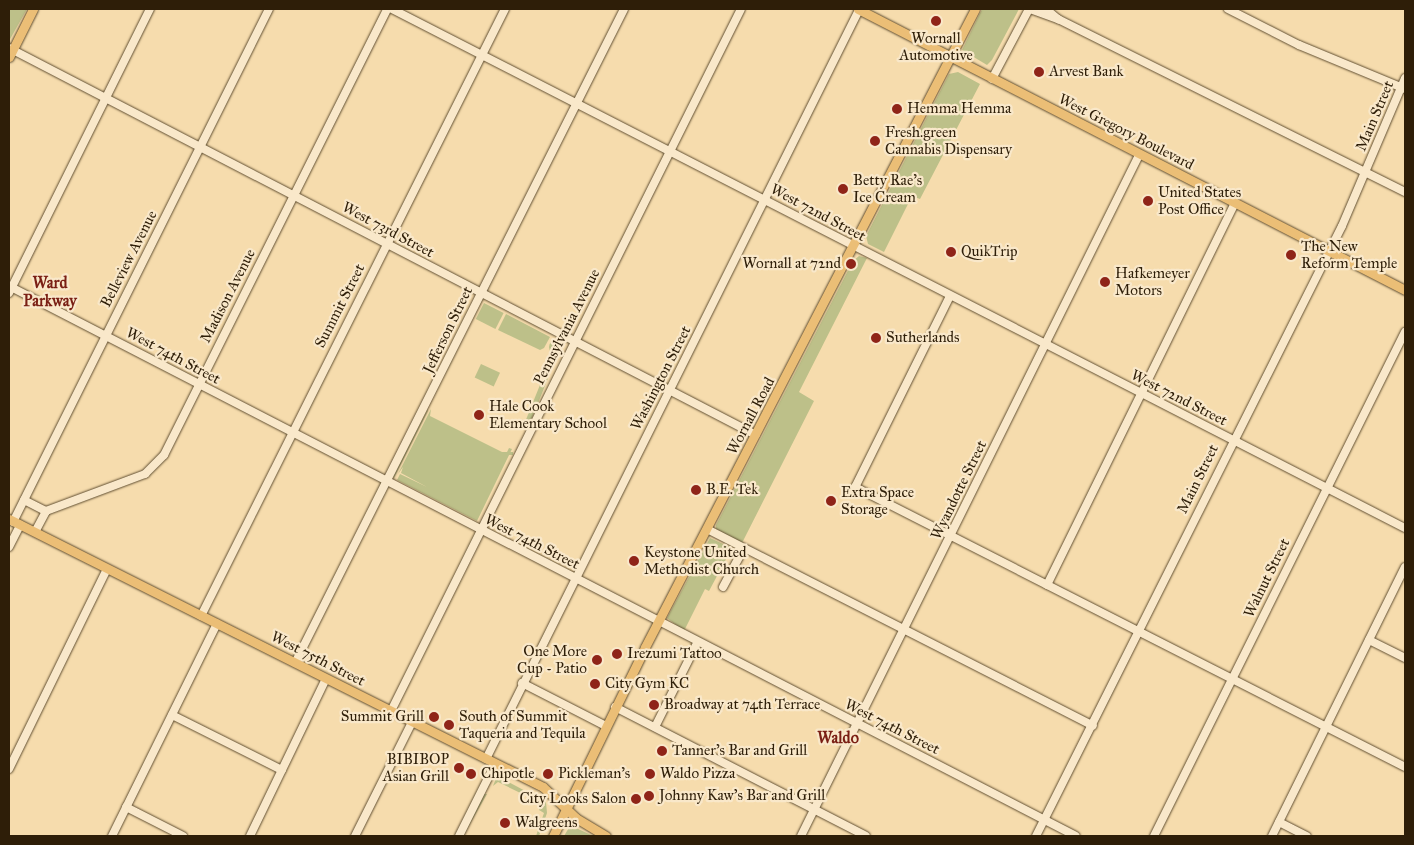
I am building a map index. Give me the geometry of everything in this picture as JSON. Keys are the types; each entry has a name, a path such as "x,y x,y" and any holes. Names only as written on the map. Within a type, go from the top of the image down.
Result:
{"main road":[{"path":"10,51 33,9"},
{"name":"West Gregory Boulevard","path":"858,9 1405,290"},
{"name":"Wornall Road","path":"553,836 658,622 975,9"},
{"name":"West 75th Street","path":"14,522 543,787 576,818 606,836"}],"street":[{"path":"10,289 150,9"},
{"name":"Belleview Avenue","path":"9,547 14,522 24,500 269,9"},
{"name":"Madison Avenue","path":"46,511 145,474 164,455 388,9"},
{"name":"West 72nd Street","path":"392,9 670,151 853,248 1405,528"},
{"name":"Summit Street","path":"202,616 505,9"},
{"name":"Jefferson Street","path":"295,663 624,9"},
{"name":"Pennsylvania Avenue","path":"391,711 741,9"},
{"name":"Washington Street","path":"486,759 574,579 765,201 858,9"},
{"path":"992,79 1029,9 1058,18 1405,192"},
{"path":"1046,9 1058,18"},
{"path":"1228,9 1298,45 1403,88"},
{"name":"West 73rd Street","path":"10,51 105,97 386,245 756,435"},
{"name":"Main Street","path":"1036,836 1140,632 1232,441 1329,252 1403,88 1405,78"},
{"name":"Wyandotte Street","path":"801,836 1140,155"},
{"path":"1047,584 1235,204"},
{"name":"West 74th Street","path":"10,289 106,336 697,643 1076,836"},
{"path":"950,296 856,487 1405,767"},
{"name":"Walnut Street","path":"1154,836 1405,332"},
{"path":"24,500 46,511 35,532"},
{"path":"707,529 1093,726"},
{"path":"723,587 744,548"},
{"path":"1272,836 1405,567"},
{"path":"9,769 107,569"},
{"path":"112,836 217,624"},
{"path":"1370,640 1405,658"},
{"path":"655,727 697,643"},
{"path":"250,836 326,679"},
{"path":"522,683 606,726"},
{"path":"615,707 866,836"},
{"path":"172,715 282,770"},
{"path":"355,836 412,722"},
{"path":"459,836 495,764"},
{"path":"126,807 183,836"},
{"path":"1279,822 1307,836"}],"green space":[{"path":"9,9 27,9 9,41"},
{"path":"982,9 1019,9 992,60 987,65 962,50"},
{"path":"958,72 980,84 920,199 912,196 884,252 868,244 866,236 949,74"},
{"path":"859,256 867,258 799,392 814,401 742,543 716,529 716,525 853,261"},
{"path":"484,303 504,313 495,329 476,319"},
{"path":"506,314 550,337 544,348 540,350 498,330"},
{"path":"553,340 559,340 563,347 559,354 553,354 549,350 549,344"},
{"path":"481,364 500,373 494,386 475,378"},
{"path":"546,370 551,372 531,421 526,419"},
{"path":"428,409 428,411 394,478 393,476"},
{"path":"431,409 430,416 506,454 509,448 512,449 477,521 397,480 400,474 427,487 401,473 403,467 398,474"},
{"path":"436,452 513,452 513,455 436,455"},
{"path":"710,538 732,548 709,591 705,589 684,631 667,618"},
{"path":"497,776 546,802 547,813 539,836 536,836 544,813 539,810 541,803 498,782 493,786"},
{"path":"484,794 487,794 463,836"},
{"path":"570,826 574,827 591,835 564,836"}],"place":[{"name":"Wornall Automotive","path":"936,21"},
{"name":"Arvest Bank","path":"1039,72"},
{"name":"Hemma Hemma","path":"897,109"},
{"name":"Fresh.green Cannabis Dispensary","path":"875,141"},
{"name":"Betty Rae's Ice Cream","path":"843,189"},
{"name":"United States Post Office","path":"1148,201"},
{"name":"QuikTrip","path":"951,252"},
{"name":"The New Reform Temple","path":"1291,255"},
{"name":"Wornall at 72nd","path":"851,264"},
{"name":"Hafkemeyer Motors","path":"1105,282"},
{"name":"Sutherlands","path":"876,338"},
{"name":"Hale Cook Elementary School","path":"479,415"},
{"name":"B.E. Tek","path":"696,490"},
{"name":"Extra Space Storage","path":"831,501"},
{"name":"Keystone United Methodist Church","path":"634,561"},
{"name":"Irezumi Tattoo","path":"617,654"},
{"name":"One More Cup - Patio","path":"597,660"},
{"name":"City Gym KC","path":"595,684"},
{"name":"Broadway at 74th Terrace","path":"654,705"},
{"name":"Summit Grill","path":"434,717"},
{"name":"South of Summit Taqueria and Tequila","path":"449,725"},
{"name":"Tanner's Bar and Grill","path":"662,751"},
{"name":"BIBIBOP Asian Grill","path":"459,768"},
{"name":"Chipotle","path":"471,774"},
{"name":"Pickleman's","path":"548,774"},
{"name":"Waldo Pizza","path":"650,774"},
{"name":"Johnny Kaw's Bar and Grill","path":"649,796"},
{"name":"City Looks Salon","path":"636,799"},
{"name":"Walgreens","path":"505,823"}],"district":[{"name":"Ward Parkway","path":"50,292"},
{"name":"Waldo","path":"838,738"}]}
